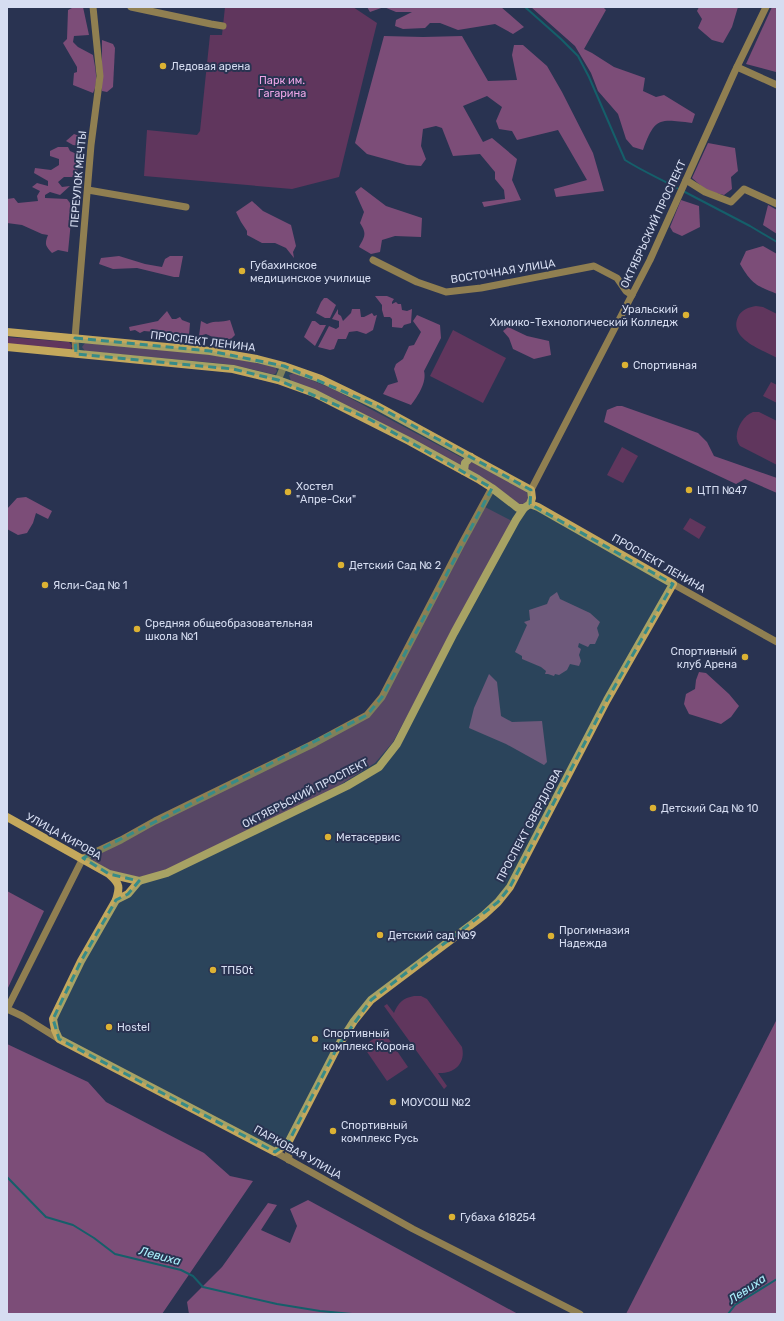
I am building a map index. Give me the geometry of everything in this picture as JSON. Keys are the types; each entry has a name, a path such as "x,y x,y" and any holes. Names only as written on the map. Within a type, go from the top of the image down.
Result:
{"street":[{"name":"ПЕРЕУЛОК МЕЧТЫ","path":"76,354 75,338 91,145 100,76 93,7"},
{"path":"131,7 223,26"},
{"name":"ОКТЯБРЬСКИЙ ПРОСПЕКТ","path":"531,490 650,260 737,67 766,7"},
{"path":"737,67 777,85"},
{"path":"686,180 705,192 731,202 744,189 777,204"},
{"path":"88,190 186,207"},
{"name":"ВОСТОЧНАЯ УЛИЦА","path":"373,260 417,282 446,292 481,288 594,266 617,278 626,291 632,295"},
{"name":"ПРОСПЕКТ ЛЕНИНА","path":"7,332 210,351 257,359 284,366 321,379 377,406 531,490"},
{"name":"ПРОСПЕКТ ЛЕНИНА","path":"7,347 233,369 278,380 314,393 369,419 464,471 492,488 518,508 527,506 538,507 777,642"},
{"path":"278,380 284,366"},
{"path":"464,471 465,463 471,457"},
{"path":"7,1009 83,858 315,743 367,715 382,697 492,488"},
{"path":"527,506 532,498 531,490"},
{"name":"ОКТЯБРЬСКИЙ ПРОСПЕКТ","path":"139,881 167,873 339,790 378,767 397,744 454,633 527,506"},
{"name":"ПРОСПЕКТ СВЕРДЛОВА","path":"275,1152 288,1143 338,1046 354,1021 371,1000 484,915 510,888 604,705 673,584"},
{"name":"УЛИЦА КИРОВА","path":"7,817 83,858 109,874 116,880 119,888 116,900"},
{"name":"УЛИЦА КИРОВА","path":"109,874 139,881"},
{"path":"59,1039 55,1030 53,1019 81,961 116,900 128,894 139,881"},
{"name":"ПАРКОВАЯ УЛИЦА","path":"7,1009 22,1016 59,1039 275,1152 413,1229 580,1314"},
{"path":"288,1143 289,1160"}],"highlighted area":[{"path":"75,338 210,351 284,366 377,406 531,490 530,504 673,584 607,700 510,887 498,902 371,1000 338,1046 288,1143 275,1152 59,1039 53,1019 81,961 116,900 128,894 139,881 109,874 83,858 367,715 382,697 492,488 369,419 278,380 233,369 76,354"}],"green space":[{"name":"Парк им. Гагарина","path":"225,7 353,7 377,23 339,177 292,189 144,176 147,130 197,135 200,131 210,35 222,35"},
{"path":"756,306 763,307 777,314 777,358 748,343 738,332 736,325 741,312"},
{"path":"453,330 506,358 483,403 430,376"},
{"path":"7,337 69,342 72,346 71,349 68,350 7,344"},
{"path":"85,343 205,354 253,362 276,368 277,371 275,374 272,374 233,365 85,351 82,347"},
{"path":"294,373 333,389 464,459 461,467 329,396 291,381 289,375"},
{"path":"771,382 777,385 777,403 763,396"},
{"path":"753,412 759,412 777,421 777,465 740,446 738,442 737,431 739,426 745,417"},
{"path":"622,447 638,456 623,483 607,475"},
{"path":"472,462 526,491 528,496 527,502 520,505 498,488 468,469 467,464"},
{"path":"483,506 512,521 393,742 375,763 327,793 163,873 138,877 110,871 88,857 369,715"},
{"path":"690,518 706,527 699,539 683,529"},
{"path":"414,996 421,996 427,999 462,1047 462,1058 458,1067 449,1072 438,1073 447,1086 444,1089 384,1006 387,1004 394,1013 397,1006 401,1002"},
{"path":"384,1032 408,1067 387,1081 363,1046"}],"shaded area":[{"path":"74,7 83,7 89,35 74,36 73,42 78,47 93,55 96,84 93,93 73,85 74,73 77,72 77,67 63,43 67,39 68,10"},
{"path":"367,7 384,7 370,12"},
{"path":"384,7 501,7 524,27 513,34 495,24 458,30 440,23 430,23 425,28 403,29 395,26 396,20 412,12 396,12"},
{"path":"531,7 603,7 606,10 584,49 614,67 645,78 643,91 656,97 664,95 695,114 692,123 665,121 660,123 651,131 643,150 633,147 626,139 618,114 598,91 591,73 575,46"},
{"path":"699,7 738,7 732,27 723,43 712,40 698,28 702,19 697,11"},
{"path":"772,7 777,7 776,72 746,64"},
{"path":"384,36 462,36 488,81 517,80 512,55 514,45 523,45 547,66 562,92 593,153 604,191 556,197 554,189 587,180 558,130 517,140 512,131 499,129 496,121 502,107 487,96 463,106 483,142 492,138 517,159 512,180 521,200 484,207 482,202 505,199 504,190 495,179 495,172 480,154 453,156 442,128 436,126 423,129 421,146 426,159 421,166 407,165 367,154 355,143"},
{"path":"102,40 113,44 115,48 113,87 107,92 102,91"},
{"path":"74,134 82,137 81,146 73,145 66,141"},
{"path":"708,143 735,148 738,171 731,177 732,189 724,195 707,191 692,178"},
{"path":"58,147 68,147 70,151 79,155 76,177 64,177 58,182 62,187 70,186 60,195 50,192 45,195 45,198 67,199 73,207 68,252 58,250 52,253 46,245 48,235 42,234 22,225 7,223 7,199 14,198 18,203 38,201 37,196 40,191 32,187 37,183 48,186 48,181 34,173 35,168 51,170 59,165 59,159 50,156 50,151"},
{"path":"361,187 386,206 422,218 421,237 395,236 382,240 380,252 371,254 359,247 364,235 364,230 360,223 364,212 355,192"},
{"path":"681,200 699,206 700,227 682,236 673,232 670,227"},
{"path":"252,201 263,211 291,225 296,246 293,252 294,258 286,248 275,243 262,243 247,235 247,231 236,212"},
{"path":"768,205 777,210 777,234 763,225"},
{"path":"763,246 777,254 777,294 751,280 740,264 746,251"},
{"path":"119,256 145,264 162,267 165,259 170,256 183,256 179,277 137,268 113,269 99,264 101,258"},
{"path":"375,296 387,296 394,299 392,304 396,302 401,304 402,310 407,311 412,309 411,323 404,325 402,328 392,327 392,319 390,317 384,317 382,305"},
{"path":"324,298 327,298 336,305 330,318 325,318 316,313"},
{"path":"338,309 338,314 341,316 343,321 351,313 352,309 360,309 361,317 372,313 374,316 377,315 373,330 366,334 357,331 349,332 346,339 338,339 334,349 330,350 318,347 329,326 336,329 339,327 339,321 332,319"},
{"path":"167,311 172,319 180,317 182,320 190,323 189,335 144,331 140,333 135,330 130,331 129,327 158,321"},
{"path":"417,315 440,325 441,338 424,371 425,375 421,389 411,405 383,394 388,385 398,382 394,369 396,364 403,359 409,346 414,345 421,332 413,321"},
{"path":"230,320 235,335 231,339 217,339 206,334 199,336 201,321 207,324"},
{"path":"312,321 315,321 320,325 326,325 315,346 304,337"},
{"path":"508,327 527,336 549,341 551,355 534,359 513,349 509,338 503,331"},
{"path":"617,406 622,406 698,433 707,442 714,456 777,478 777,493 745,479 736,484 604,422 607,410"},
{"path":"26,497 52,511 48,519 36,513 33,523 27,533 18,535 7,529 7,509 17,498"},
{"path":"557,592 560,599 590,613 600,622 597,628 599,635 595,644 590,644 588,647 579,643 578,647 581,649 579,655 581,661 579,666 570,664 567,670 559,675 555,674 554,676 545,674 546,671 541,667 522,659 522,656 515,652 527,625 524,622 530,620 529,610 547,604 550,597"},
{"path":"699,672 706,673 729,694 739,706 731,717 721,724 689,714 684,704 686,694 695,689"},
{"path":"489,674 497,682 501,716 512,722 542,721 547,762 544,765 506,744 469,728 474,708"},
{"path":"7,891 44,911 7,990"},
{"path":"777,1019 777,1314 626,1314"},
{"path":"7,1044 88,1082 106,1102 204,1153 230,1176 253,1181 162,1314 7,1314"},
{"path":"308,1200 518,1314 189,1314 187,1302 222,1267 268,1203 277,1205 261,1230 290,1243 297,1226 290,1209"}],"waterway":[{"path":"525,7 578,56 589,77 625,160 679,189"},
{"path":"683,191 777,242"},
{"name":"Левиха","path":"7,1177 46,1217 73,1225 94,1238 115,1254 181,1270 193,1276 203,1287 277,1304 320,1311 352,1314"},
{"name":"Левиха","path":"728,1314 735,1305 777,1279"}],"place":[{"name":"Ледовая арена","path":"163,66"},
{"name":"Губахинское медицинское училище","path":"242,271"},
{"name":"Уральский Химико-Технологический Колледж","path":"686,315"},
{"name":"Спортивная","path":"625,365"},
{"name":"ЦТП №47","path":"689,490"},
{"name":"Хостел \"Апре-Ски\"","path":"288,492"},
{"name":"Детский Сад № 2","path":"341,565"},
{"name":"Ясли-Сад № 1","path":"45,585"},
{"name":"Средняя общеобразовательная школа №1","path":"137,629"},
{"name":"Спортивный клуб Арена","path":"745,657"},
{"name":"Детский Сад № 10","path":"653,808"},
{"name":"Метасервис","path":"328,837"},
{"name":"Детский сад №9","path":"380,935"},
{"name":"Прогимназия Надежда","path":"551,936"},
{"name":"ТП50t","path":"213,970"},
{"name":"Hostel","path":"109,1027"},
{"name":"Спортивный комплекс Корона","path":"315,1039"},
{"name":"МОУСОШ №2","path":"393,1102"},
{"name":"Спортивный комплекс Русь","path":"333,1131"},
{"name":"Губаха 618254","path":"452,1217"}]}
